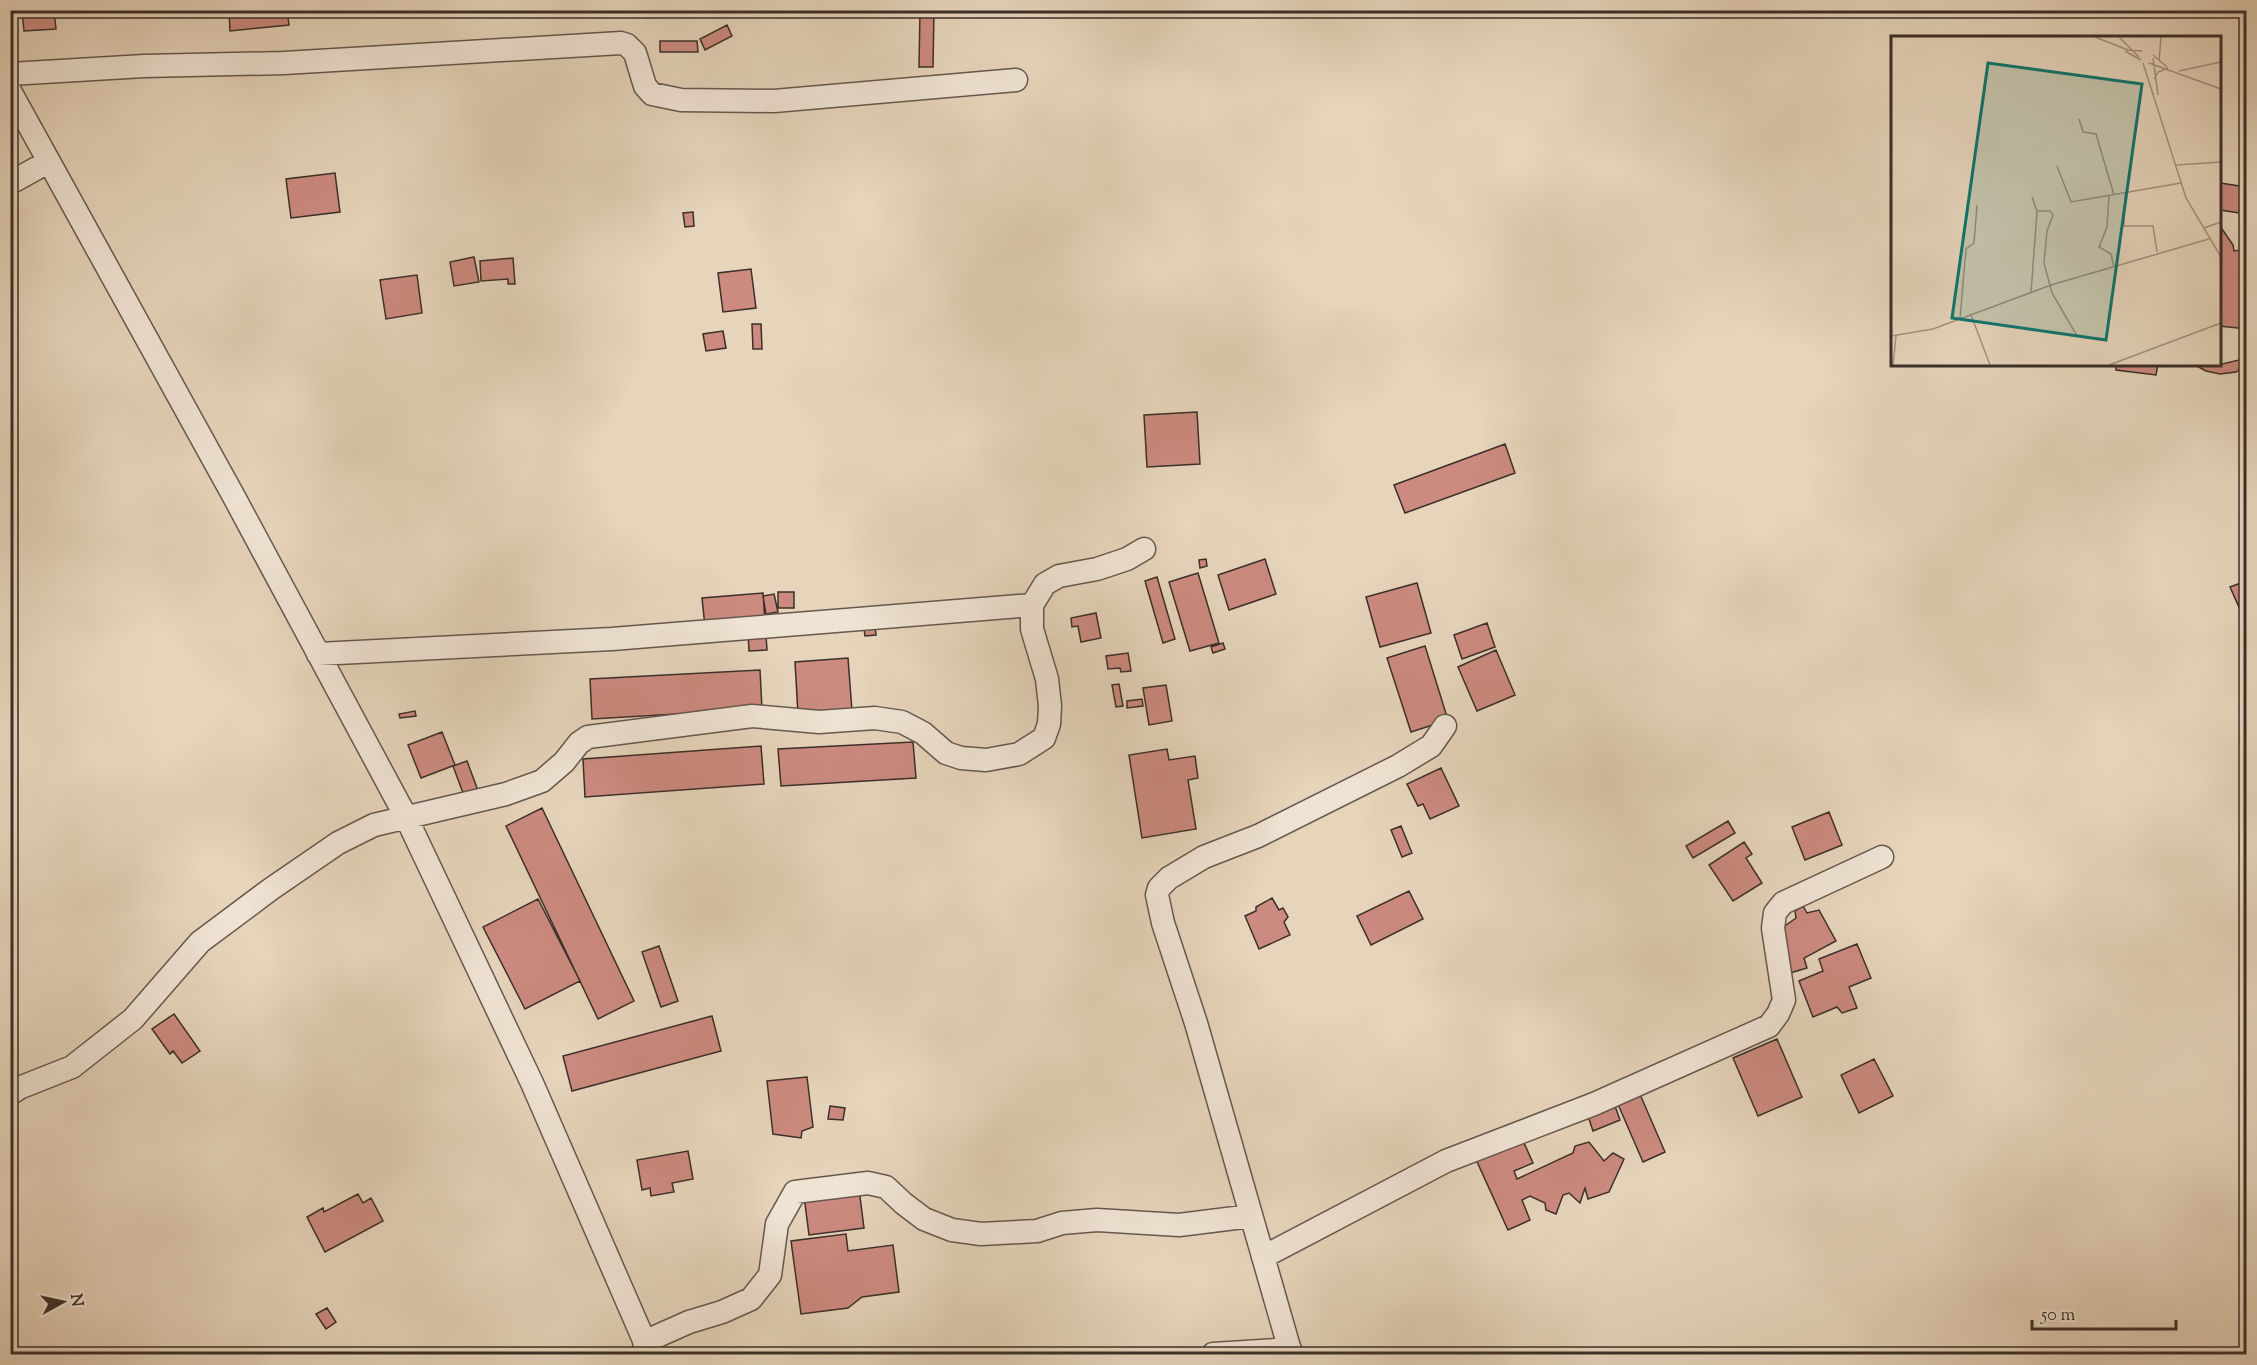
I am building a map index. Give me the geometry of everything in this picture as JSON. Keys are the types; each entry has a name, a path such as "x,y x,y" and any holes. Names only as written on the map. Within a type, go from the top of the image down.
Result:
{"street":[{"path":"10,74 144,66 285,63 621,43 627,45 635,53 645,87 652,94 681,100 774,101 1016,80"},
{"path":"10,91 233,495 406,817 532,1083 647,1348 688,1322 722,1312 751,1299 770,1275 777,1224 795,1192 868,1183 886,1187 924,1219 952,1230 981,1234 1037,1231 1062,1223 1097,1220 1179,1225 1251,1216"},
{"path":"10,183 48,162"},
{"path":"10,1094 19,1088 72,1067 133,1019 200,942 271,889 339,843 374,825 453,808 506,794 542,781 564,762 579,743 588,737 752,716 819,722 875,718 902,722 923,733 946,753 961,758 986,760 1019,754 1044,738 1049,724 1047,679 1032,629 1032,605 1045,584 1059,576 1097,569 1127,560 1144,549"},
{"path":"318,654 612,639 1032,605"},
{"path":"1213,1354 1290,1352 1196,1023 1163,923 1157,895 1159,888 1169,878 1204,857 1258,836 1398,766 1431,746 1445,726"},
{"path":"1263,1257 1446,1161 1594,1104 1769,1026 1784,1000 1773,928 1775,913 1783,903 1882,857"}],"building":[{"path":"54,10 56,29 24,31 22,12"},
{"path":"229,10 287,10 289,25 230,31"},
{"path":"645,10 692,10 692,13 646,18"},
{"path":"920,10 934,10 933,67 919,67"},
{"path":"727,25 732,36 705,50 700,39"},
{"path":"660,41 697,41 698,52 660,52"},
{"path":"335,173 340,212 291,218 286,179"},
{"path":"2221,183 2246,187 2246,214 2221,210"},
{"path":"693,212 694,226 685,227 683,213"},
{"path":"2221,227 2233,245 2234,251 2246,249 2246,329 2221,326"},
{"path":"474,257 479,282 454,286 450,262"},
{"path":"513,258 515,284 508,284 508,279 481,281 480,261"},
{"path":"751,269 756,308 723,312 718,273"},
{"path":"417,275 422,313 386,319 380,280"},
{"path":"752,324 761,324 762,349 753,349"},
{"path":"723,331 726,348 706,351 703,334"},
{"path":"2243,359 2246,365 2236,372 2220,374 2197,366 2221,364"},
{"path":"2116,366 2158,366 2156,375 2116,370"},
{"path":"1197,412 1200,464 1147,467 1144,415"},
{"path":"1505,444 1515,473 1405,513 1394,485"},
{"path":"1206,559 1207,566 1200,568 1199,560"},
{"path":"1265,559 1276,594 1229,610 1218,575"},
{"path":"1198,573 1219,643 1190,651 1169,582"},
{"path":"1157,577 1175,639 1163,643 1145,581"},
{"path":"2246,581 2246,623 2230,587"},
{"path":"1417,583 1431,633 1380,647 1366,597"},
{"path":"778,592 794,592 794,608 778,608"},
{"path":"763,593 767,650 749,651 748,632 706,636 702,598"},
{"path":"774,594 778,612 766,614 763,596"},
{"path":"1096,613 1101,638 1081,642 1078,626 1072,627 1071,618"},
{"path":"874,619 876,635 865,636 863,621"},
{"path":"1487,623 1495,647 1462,659 1454,635"},
{"path":"1223,643 1225,649 1213,653 1211,647"},
{"path":"1425,646 1448,720 1411,732 1387,658"},
{"path":"1496,650 1515,695 1477,711 1458,667"},
{"path":"1128,653 1131,671 1121,672 1120,668 1108,669 1106,656"},
{"path":"848,658 852,711 798,714 795,662"},
{"path":"760,670 762,709 592,719 590,679"},
{"path":"1119,684 1123,706 1116,707 1112,685"},
{"path":"1166,685 1172,721 1149,725 1143,688"},
{"path":"1142,699 1143,706 1127,708 1127,701"},
{"path":"415,711 416,716 400,718 399,714"},
{"path":"442,732 455,765 421,778 408,745"},
{"path":"913,742 916,778 781,786 778,749"},
{"path":"761,746 764,784 585,797 583,759"},
{"path":"1167,749 1169,760 1195,756 1198,778 1188,780 1196,829 1142,838 1129,755"},
{"path":"467,761 480,796 466,801 453,766"},
{"path":"1441,768 1459,806 1430,819 1423,804 1418,806 1407,784"},
{"path":"542,808 634,1001 598,1019 506,826"},
{"path":"1829,812 1842,845 1805,860 1792,827"},
{"path":"1728,821 1735,833 1693,858 1686,846"},
{"path":"1401,826 1412,853 1402,857 1391,830"},
{"path":"1744,842 1752,854 1746,858 1762,883 1733,901 1709,865"},
{"path":"1409,891 1423,919 1371,945 1357,916"},
{"path":"1272,898 1279,910 1283,908 1288,917 1284,922 1290,935 1259,949 1245,916 1256,911 1256,907"},
{"path":"538,899 580,981 525,1009 483,927"},
{"path":"1803,906 1807,913 1819,910 1836,941 1804,958 1807,968 1790,973 1779,930 1796,918 1795,911"},
{"path":"1857,944 1871,978 1849,987 1857,1008 1842,1013 1837,1007 1813,1017 1799,981 1823,971 1819,959"},
{"path":"659,946 678,1001 661,1007 642,952"},
{"path":"174,1014 200,1051 182,1063 173,1051 170,1054 152,1029"},
{"path":"712,1016 721,1051 572,1091 563,1056"},
{"path":"1777,1039 1802,1097 1758,1116 1733,1058"},
{"path":"1874,1059 1893,1096 1859,1113 1841,1075"},
{"path":"807,1077 813,1127 802,1131 801,1138 773,1134 767,1081"},
{"path":"1639,1092 1665,1152 1643,1162 1617,1102"},
{"path":"1614,1103 1620,1120 1593,1131 1587,1113"},
{"path":"830,1106 845,1108 843,1120 828,1119"},
{"path":"1520,1134 1533,1163 1514,1171 1517,1179 1573,1153 1575,1146 1589,1142 1604,1161 1613,1153 1624,1159 1609,1192 1588,1199 1585,1188 1580,1203 1569,1193 1563,1195 1556,1214 1546,1210 1545,1203 1530,1196 1522,1200 1530,1220 1508,1230 1474,1155"},
{"path":"688,1151 693,1179 672,1183 674,1192 651,1196 650,1188 642,1190 637,1160"},
{"path":"859,1189 864,1228 809,1235 804,1196"},
{"path":"358,1194 363,1203 371,1198 383,1221 325,1252 307,1217 323,1208 324,1212"},
{"path":"846,1234 848,1251 893,1245 899,1292 862,1297 848,1308 801,1314 791,1241"},
{"path":"327,1308 336,1322 326,1329 316,1314"},
{"path":"1937,1348 1939,1354 1921,1354"}]}
